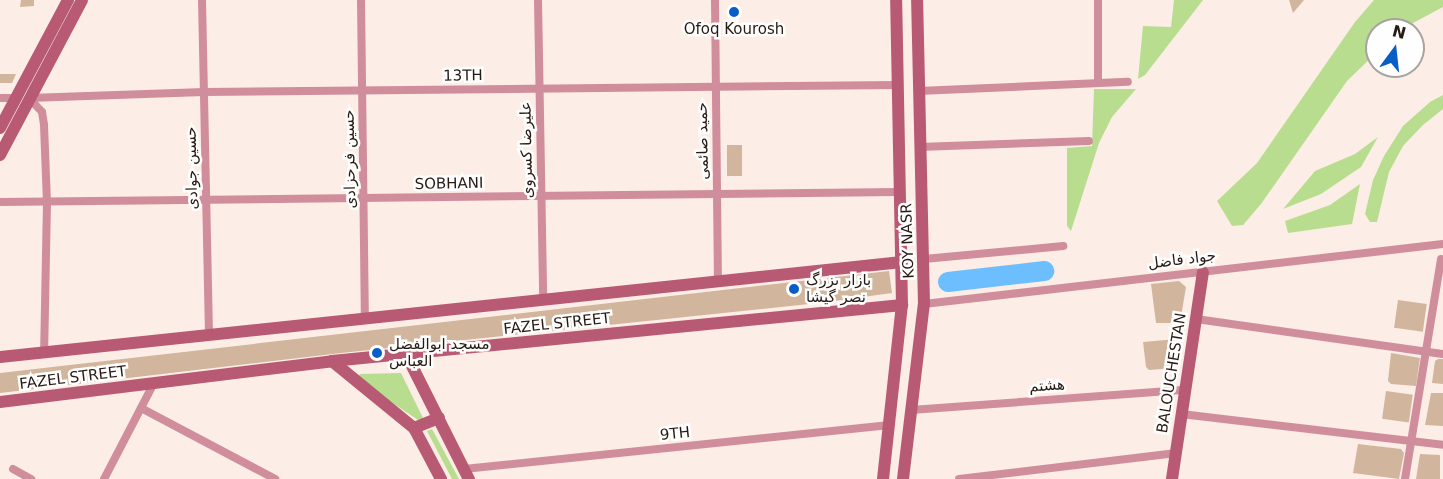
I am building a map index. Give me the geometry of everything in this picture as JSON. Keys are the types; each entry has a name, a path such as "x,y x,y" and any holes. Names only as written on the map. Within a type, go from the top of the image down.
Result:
{"street":[{"path":"0,128 68,0"},
{"path":"0,155 82,0"},
{"name":"حسین جوادی","path":"202,0 209,335"},
{"name":"حسین فرحزادی","path":"361,0 365,319"},
{"name":"علیرضا کسروی","path":"538,0 543,300"},
{"name":"حمید صائمی","path":"715,0 718,282"},
{"name":"KOY NASR","path":"883,479 902,305 897,0"},
{"name":"KOY NASR","path":"903,479 924,304 917,0"},
{"path":"1098,0 1098,82"},
{"path":"918,91 1128,82"},
{"name":"13TH","path":"29,98 204,92 898,85"},
{"path":"0,98 29,98 39,107 44,118 47,202 44,352"},
{"path":"919,147 1089,141"},
{"name":"SOBHANI","path":"0,202 899,192"},
{"name":"جواد فاضل","path":"924,304 1443,243"},
{"path":"924,259 1063,246"},
{"path":"1405,479 1441,259"},
{"name":"FAZEL STREET","path":"0,357 902,262"},
{"name":"BALOUCHESTAN","path":"1172,479 1203,272"},
{"name":"FAZEL STREET","path":"0,402 406,354 902,305"},
{"path":"1196,319 1443,354"},
{"path":"406,354 466,474"},
{"path":"332,362 414,428 441,479"},
{"path":"104,479 154,383"},
{"name":"هشتم","path":"910,410 1185,390"},
{"path":"141,408 276,479"},
{"path":"1181,414 1443,445"},
{"path":"414,428 439,418"},
{"name":"9TH","path":"466,474 890,425"},
{"path":"958,479 1176,453"},
{"path":"13,469 31,479"}],"green space":[{"path":"1174,0 1203,0 1145,75 1138,79 1143,26 1171,27"},
{"path":"1374,0 1443,0 1443,7 1422,18 1365,18 1365,64 1347,81 1261,204 1243,225 1232,226 1217,201 1257,163 1355,22"},
{"path":"1094,89 1136,89 1112,117 1099,143 1071,231 1067,226 1067,148 1092,146"},
{"path":"1443,95 1443,109 1423,125 1403,146 1389,172 1377,222 1370,222 1365,214 1373,180 1384,156 1403,126 1430,102"},
{"path":"1378,137 1361,167 1321,194 1283,209 1315,171 1355,154"},
{"path":"1360,184 1352,224 1288,233 1285,221 1330,205"},
{"path":"401,373 424,420 421,422 357,379 360,374"},
{"path":"432,429 459,479 452,479 427,431"}],"building":[{"path":"21,0 34,0 34,6 20,7"},
{"path":"1289,0 1304,0 1293,13"},
{"path":"0,74 16,74 12,83 0,83"},
{"path":"727,145 742,145 742,176 727,176"},
{"path":"889,271 892,293 819,303 341,353 0,393 0,373"},
{"path":"1179,281 1186,287 1180,323 1156,323 1151,284"},
{"path":"1398,300 1427,304 1423,332 1394,328"},
{"path":"1177,339 1174,368 1149,370 1146,367 1143,342"},
{"path":"1391,353 1420,358 1416,386 1391,384 1388,381"},
{"path":"1443,359 1443,384 1432,383 1435,361"},
{"path":"1386,391 1413,395 1409,422 1382,419"},
{"path":"1431,393 1443,393 1443,426 1425,425"},
{"path":"1358,444 1401,449 1404,453 1399,479 1353,473"},
{"path":"1420,454 1440,455 1440,479 1416,479"}],"waterway":[{"path":"948,282 1044,271"}],"place":[{"name":"Ofoq Kourosh","path":"734,12"},
{"name":"بازار بزرگ نصر گیشا","path":"794,289"},
{"name":"مسجد ابوالفضل العباس","path":"377,353"}]}
